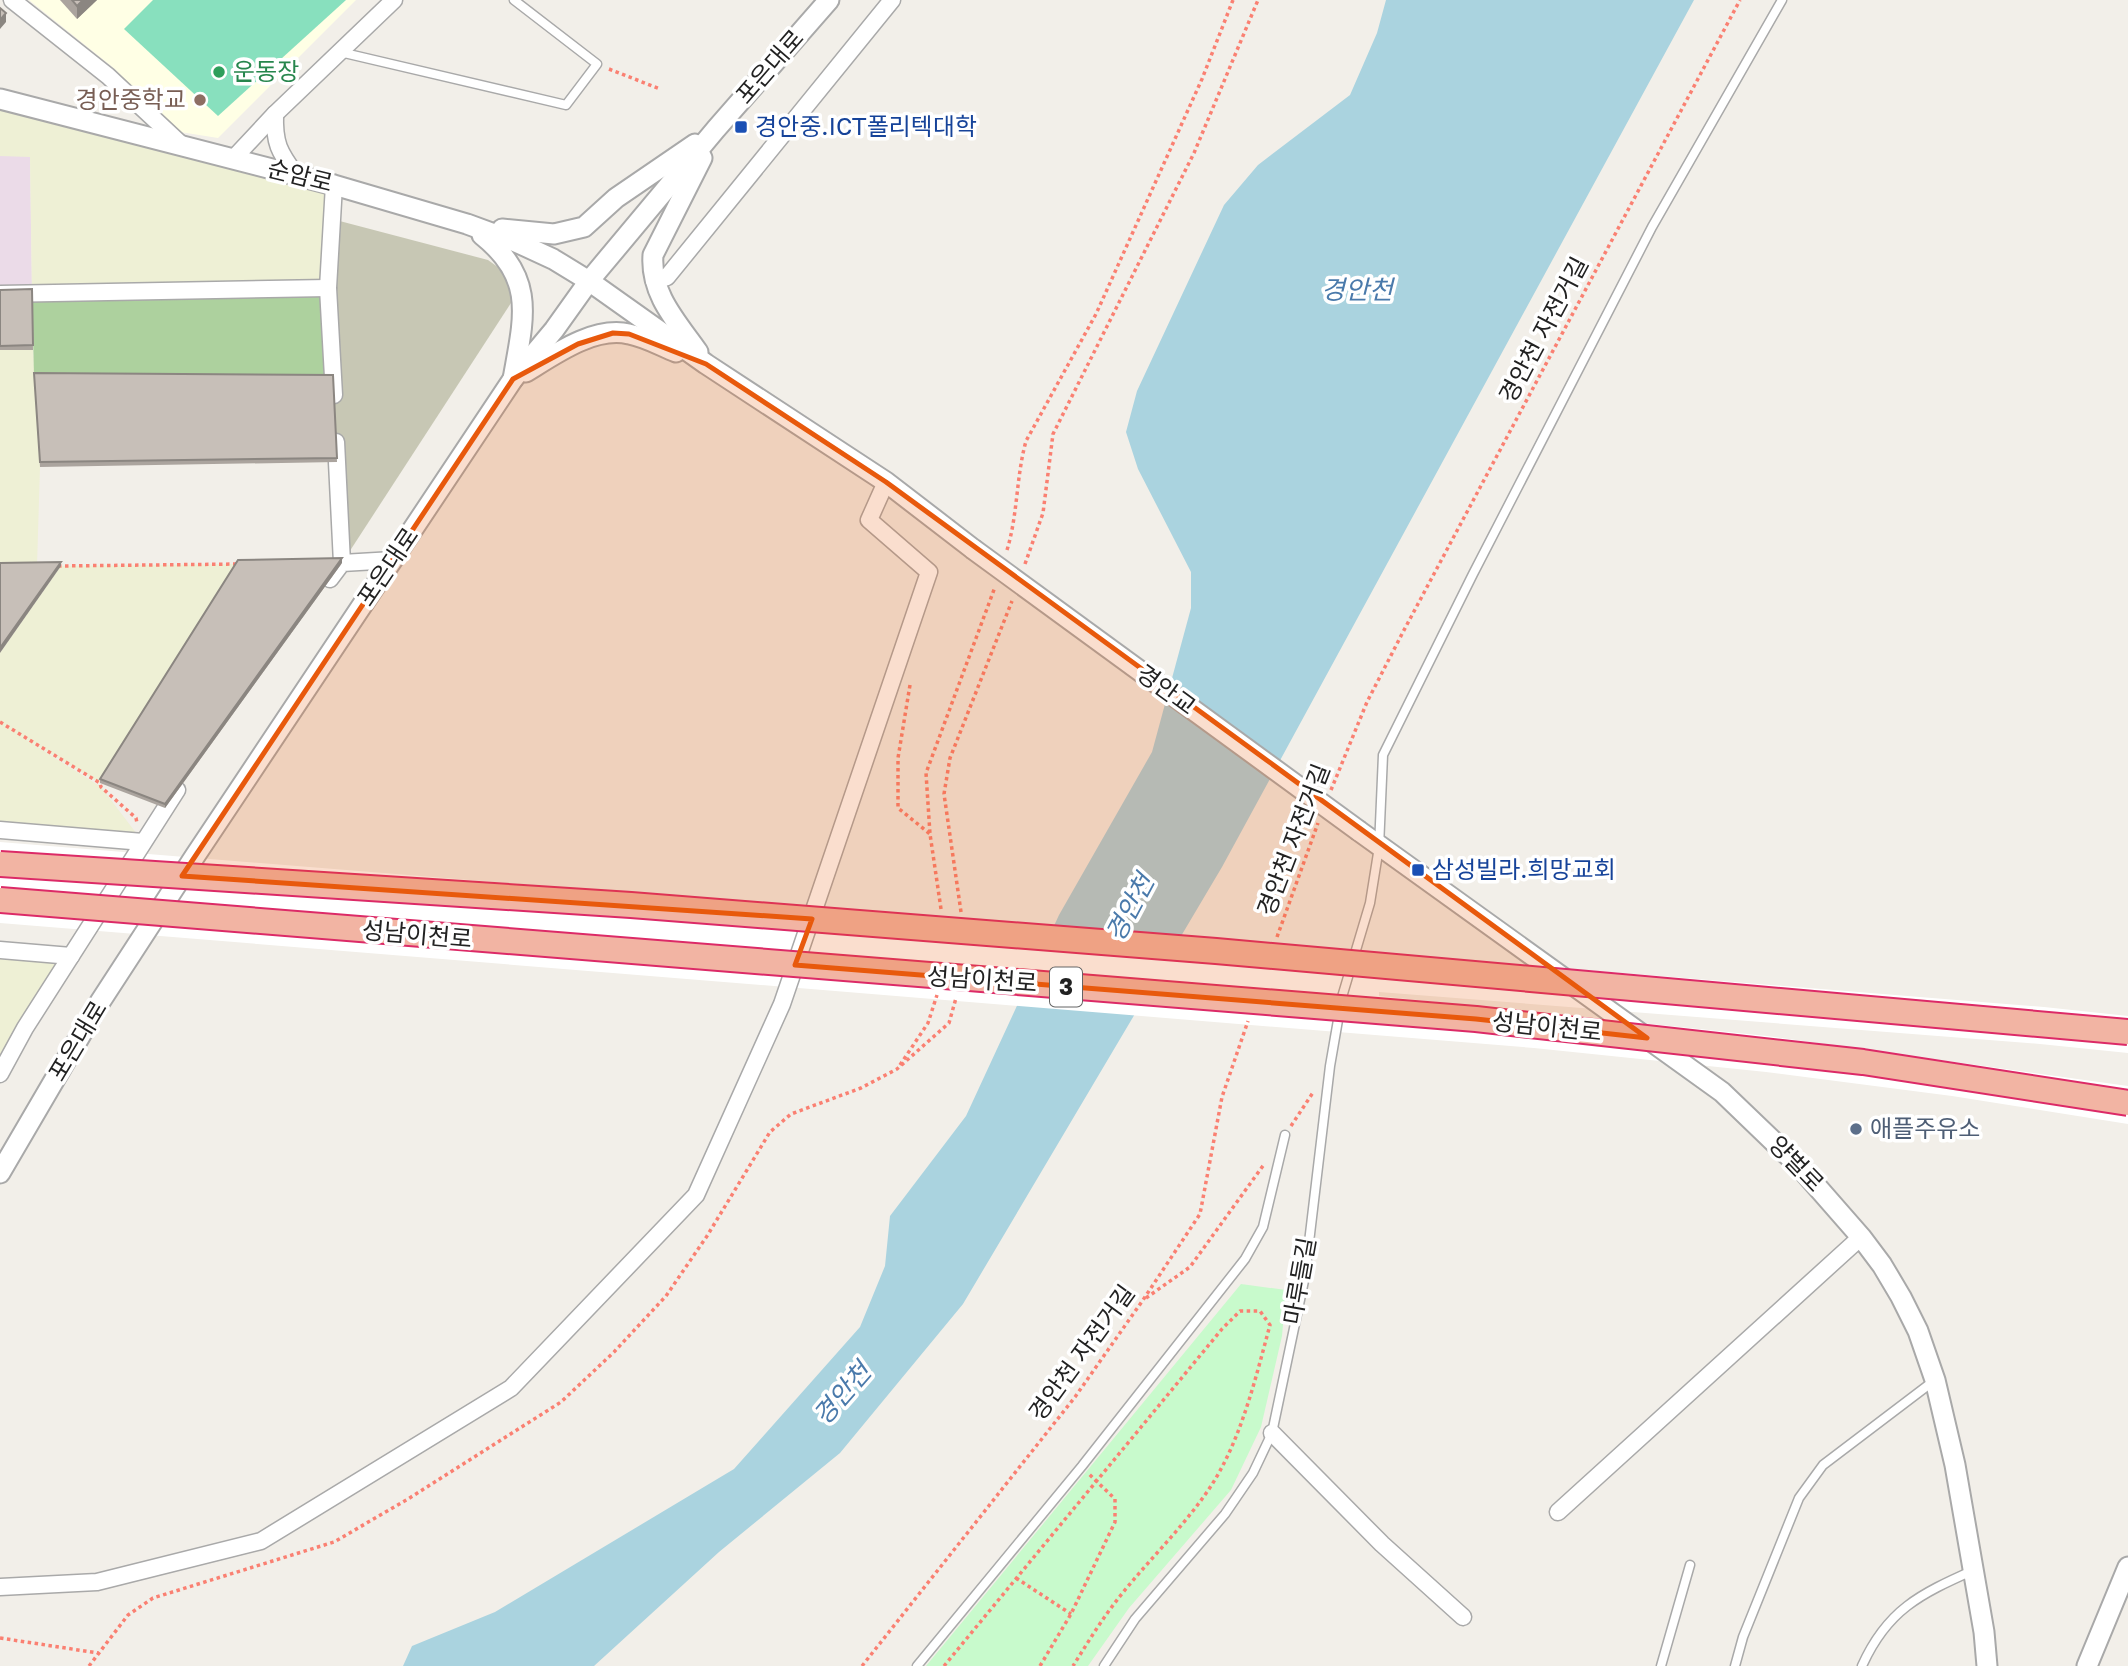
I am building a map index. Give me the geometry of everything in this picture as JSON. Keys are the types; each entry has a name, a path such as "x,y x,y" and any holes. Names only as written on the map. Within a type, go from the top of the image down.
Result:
{"highway":[{"name":"성남이천로","path":"0,864 631,905 1216,951 2128,1032"},
{"name":"성남이천로","path":"0,900 1476,1019 1863,1062 2128,1103"}],"street":[{"path":"12,0 108,76 183,146"},
{"path":"233,159 275,114 394,0"},
{"name":"포은대로","path":"0,1173 108,991 195,856 513,379 554,330 589,281 716,129 829,0"},
{"path":"654,281 667,277 892,0"},
{"name":"순암로","path":"0,99 334,185 467,224 541,254 589,281 706,364"},
{"path":"275,114 275,137 280,153 296,175"},
{"path":"467,224 554,234 584,227 616,198 716,129"},
{"path":"706,364 659,293 654,281 653,255 716,129"},
{"path":"318,596 342,563 328,288 334,185"},
{"path":"467,224 501,250 518,278 522,310 513,379"},
{"path":"0,294 328,288"},
{"path":"513,379 578,344 598,335 614,333 629,334 706,364"},
{"name":"경안교","path":"706,364 887,482 973,549 1359,831"},
{"path":"0,1587 97,1582 261,1541 511,1388 695,1195 782,1004 929,572 869,520 887,482"},
{"path":"342,563 393,561"},
{"path":"0,1074 25,1028 190,772"},
{"path":"0,830 143,842"},
{"name":"양벌로","path":"1359,831 1722,1092 1798,1165 1861,1237 1901,1297 1918,1331 1935,1380 1947,1424 1974,1570 1987,1666"},
{"path":"0,950 71,956"},
{"path":"1558,1512 1861,1237"},
{"path":"1272,1433 1373,1535 1463,1617"},
{"path":"2076,1666 2091,1660 2128,1567"},
{"path":"1984,1632 2004,1666"}],"lane":[{"path":"338,52 566,105 597,64 514,0"},
{"name":"마루들길","path":"1104,1666 1135,1619 1225,1514 1253,1473 1272,1433 1305,1276 1330,1066 1342,997 1370,903 1379,847 1383,755 1652,227 1782,0"},
{"path":"916,1666 1082,1466 1245,1259 1263,1227 1285,1135"},
{"path":"1735,1666 1743,1637 1799,1498 1822,1465 1935,1380"},
{"path":"1661,1666 1690,1565"},
{"path":"1862,1666 1879,1632 1894,1616 1931,1589 1974,1570"}],"path":[{"path":"1006,553 1013,529 1020,463 1026,441 1096,314 1202,79 1233,0"},
{"path":"1021,575 1043,513 1053,434 1194,153 1258,0"},
{"name":"경안천 자전거길","path":"1330,792 1367,702 1397,644 1740,0"},
{"path":"597,64 660,89"},
{"path":"49,566 251,564"},
{"path":"941,909 930,834 926,773 998,578"},
{"path":"962,920 944,794 950,758 1013,599"},
{"path":"911,678 898,758 898,808 930,834"},
{"path":"0,722 100,783 101,787 136,818 143,842"},
{"name":"경안천 자전거길","path":"1274,945 1320,818"},
{"path":"940,985 928,1023 897,1069 949,1023 957,998"},
{"name":"경안천 자전거길","path":"862,1666 1074,1397 1200,1214 1222,1097 1248,1021"},
{"path":"1143,1300 1190,1267 1285,1135 1330,1066"},
{"path":"944,1666 1222,1329 1240,1311 1260,1311 1270,1325 1258,1368 1234,1440 1210,1487 1182,1525 1111,1608 1073,1666"},
{"path":"1040,1666 1071,1614 1115,1522 1115,1499 1082,1466"},
{"path":"1016,1578 1071,1614"},
{"path":"0,1638 99,1653"}],"highlighted area":[{"path":"613,333 629,334 706,364 886,482 1647,1038 1476,1019 795,965 812,919 182,876 513,379 578,344"}],"shaded area":[{"name":"경안중학교","path":"29,0 356,0 218,138 174,131 115,69"},
{"path":"0,99 334,185 328,288 32,294 30,157 0,156"},
{"path":"0,156 30,156 32,294 0,294"},
{"path":"332,219 488,260 509,275 511,303 342,563 328,288"},
{"path":"0,350 33,350 40,467 37,566 0,567"},
{"path":"238,564 100,783 14,732 101,787 143,842 0,830 0,653 61,566"},
{"path":"0,950 71,956 0,1074"}],"green space":[{"name":"운동장","path":"153,0 346,0 218,116 124,29"},
{"path":"328,288 333,380 34,377 32,294"},
{"path":"1241,1284 1286,1290 1282,1336 1261,1427 1231,1490 1129,1608 1088,1666 926,1666"}],"water":[{"name":"경안천","path":"1386,0 1694,0 1222,867 963,1304 840,1453 719,1552 594,1666 403,1666 412,1646 495,1612 734,1469 860,1327 885,1266 890,1216 966,1116 1059,915 1152,752 1191,608 1191,572 1138,469 1126,432 1137,391 1224,205 1258,165 1350,95 1377,33"}],"pier":[{"path":"0,842 2044,1007 2128,1016 2128,1053 1379,992 1379,996 1767,1036 2128,1086 2128,1124 1952,1096 1766,1072 1534,1048 0,923"}],"building":[{"path":"72,0 83,0 77,6"},
{"path":"0,8 6,13 0,20"},
{"path":"32,289 33,345 0,346 0,290"},
{"path":"34,373 333,375 337,458 40,462"},
{"path":"342,558 165,804 100,779 238,560"},
{"path":"61,562 0,648 0,563"}],"place":[{"name":"운동장","path":"219,72"},
{"name":"경안중학교","path":"200,100"},
{"name":"경안중.ICT폴리텍대학","path":"741,127"},
{"name":"삼성빌라.희망교회","path":"1418,870"},
{"name":"애플주유소","path":"1856,1129"}]}
